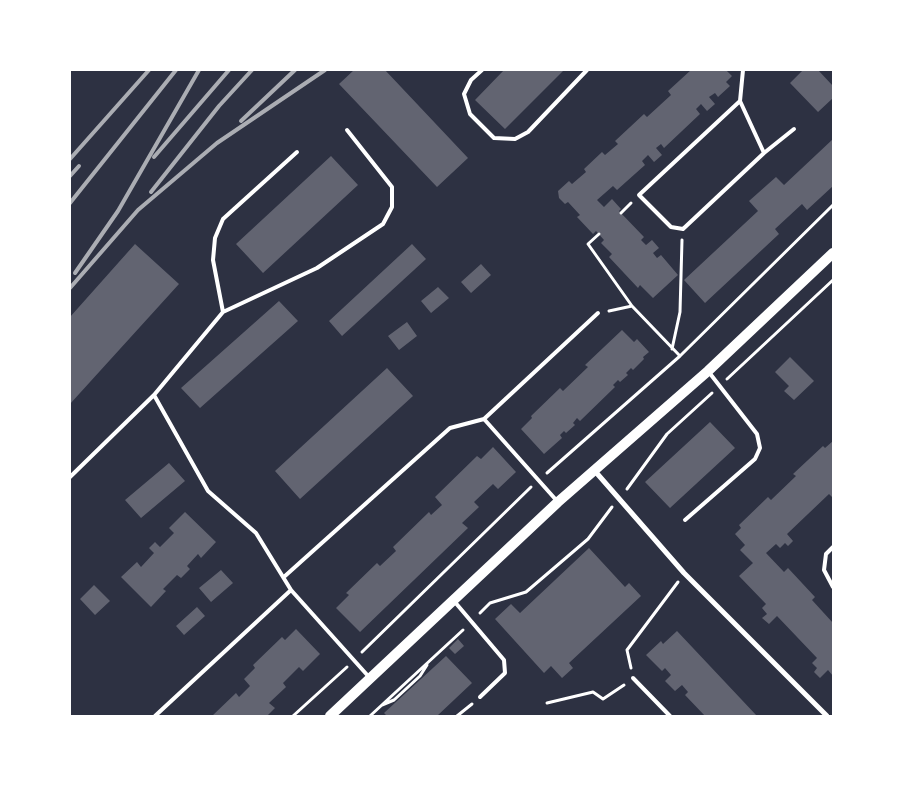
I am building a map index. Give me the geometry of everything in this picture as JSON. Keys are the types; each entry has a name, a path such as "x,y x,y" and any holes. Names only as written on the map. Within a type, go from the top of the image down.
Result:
{"main road":[{"path":"330,716 558,502 708,371 833,253"}],"street":[{"path":"594,470 684,573 827,716"}],"lane":[{"path":"482,70 471,80 464,94 470,114 494,138 515,139 528,132 587,70"},
{"path":"743,70 740,101 764,153"},
{"path":"740,101 639,195 671,227 683,229 764,153 794,129"},
{"path":"70,477 154,395 223,312 317,268 383,224 392,207 392,187 347,130"},
{"path":"223,312 213,260 215,238 223,219 297,152"},
{"path":"285,576 450,428 484,419 598,313"},
{"path":"685,520 755,459 760,448 757,434 708,371"},
{"path":"154,395 208,491 256,533 285,576 292,590 371,678"},
{"path":"484,419 558,502"},
{"path":"833,547 826,554 824,570 833,587"},
{"path":"155,716 292,590"},
{"path":"454,601 504,660 505,673 480,696"},
{"path":"633,678 670,716"}],"path":[{"path":"293,716 354,660 539,480 680,356 833,205"},
{"path":"672,349 680,312 683,229"},
{"path":"599,234 588,244 632,306 680,356"},
{"path":"370,716 380,706 394,700 420,676 430,660 490,603 526,592 588,539 667,434 833,280"},
{"path":"598,313 632,306"},
{"path":"548,703 593,692 602,699 633,678 627,650 684,573"},
{"path":"457,716 480,696"}],"building":[{"path":"354,70 385,70 468,158 437,187 339,84"},
{"path":"504,70 564,70 505,129 475,100"},
{"path":"691,70 726,70 732,76 726,82 730,86 718,97 715,93 709,97 715,104 707,111 701,104 696,109 700,114 664,148 661,144 656,148 662,155 654,162 648,155 642,161 645,165 617,190 613,186 597,200 604,207 612,199 621,209 619,211 644,237 641,240 646,245 652,240 659,248 653,253 657,258 661,255 678,275 653,298 640,285 638,288 609,257 612,254 601,243 604,240 596,231 593,234 577,217 580,215 568,202 565,204 559,198 558,191 569,181 572,184 586,172 584,169 602,152 605,155 618,144 615,141 644,114 647,117 671,95 668,91"},
{"path":"803,70 818,70 833,86 833,98 818,112 790,83"},
{"path":"833,139 833,186 807,210 802,204 775,229 779,234 705,303 684,280 758,211 749,201 776,177 784,185"},
{"path":"331,156 358,185 263,273 236,244"},
{"path":"135,244 179,284 70,404 70,317"},
{"path":"412,244 426,259 342,336 329,321"},
{"path":"481,264 491,275 471,293 461,282"},
{"path":"438,287 449,298 431,313 421,301"},
{"path":"279,301 298,321 200,408 181,388"},
{"path":"407,322 417,336 399,350 388,336"},
{"path":"622,330 634,342 637,339 649,352 633,370 631,368 626,373 628,375 613,385 615,387 580,421 577,418 573,423 575,425 566,433 564,431 560,435 562,438 544,454 521,429 532,418 531,416 560,388 563,391 588,367 585,365"},
{"path":"790,357 814,381 794,400 784,391 789,386 775,372"},
{"path":"387,368 413,396 300,499 275,471"},
{"path":"710,422 735,448 670,508 645,482"},
{"path":"833,441 833,498 829,494 787,534 793,541 788,546 785,543 780,548 776,544 766,553 784,572 788,568 815,597 812,600 833,623 833,676 828,670 820,678 814,672 817,668 812,663 817,658 777,616 769,624 762,618 767,614 762,608 766,604 739,576 753,563 740,550 745,545 735,534 741,528 739,525 768,497 771,500 796,476 793,474 823,446 825,448"},
{"path":"493,447 516,472 498,489 493,484 474,502 479,507 462,523 468,528 360,632 336,608 349,595 346,593 377,563 380,566 396,551 393,547 429,512 431,515 442,505 435,497 477,456 481,459"},
{"path":"169,463 185,481 141,518 125,500"},
{"path":"185,512 216,542 201,558 198,554 187,566 190,569 181,578 177,575 163,589 166,591 151,607 121,577 137,562 141,567 154,553 149,548 155,542 160,547 174,533 169,528"},
{"path":"589,548 625,587 629,583 641,596 569,663 573,668 562,678 551,666 544,673 495,619 511,604 520,613"},
{"path":"221,570 233,583 211,602 199,588"},
{"path":"94,585 110,601 95,615 80,599"},
{"path":"197,607 205,616 184,635 176,626"},
{"path":"296,629 320,654 303,671 299,667 283,683 286,687 269,703 275,708 267,716 212,716 236,693 239,697 250,686 244,679 255,668 253,665 282,637 285,640"},
{"path":"677,631 757,716 705,716 685,695 688,692 682,685 675,691 665,681 671,675 665,668 662,671 646,655 661,641 663,644"},
{"path":"458,639 464,646 455,654 449,648"},
{"path":"446,656 472,683 437,716 387,716 384,713"}],"railway":[{"path":"70,159 149,70"},
{"path":"70,203 176,70"},
{"path":"75,273 118,211 199,70"},
{"path":"154,157 229,70"},
{"path":"151,192 219,106 252,70"},
{"path":"241,121 295,70"},
{"path":"70,288 138,210 217,143 325,70"},
{"path":"70,176 79,166"}]}
